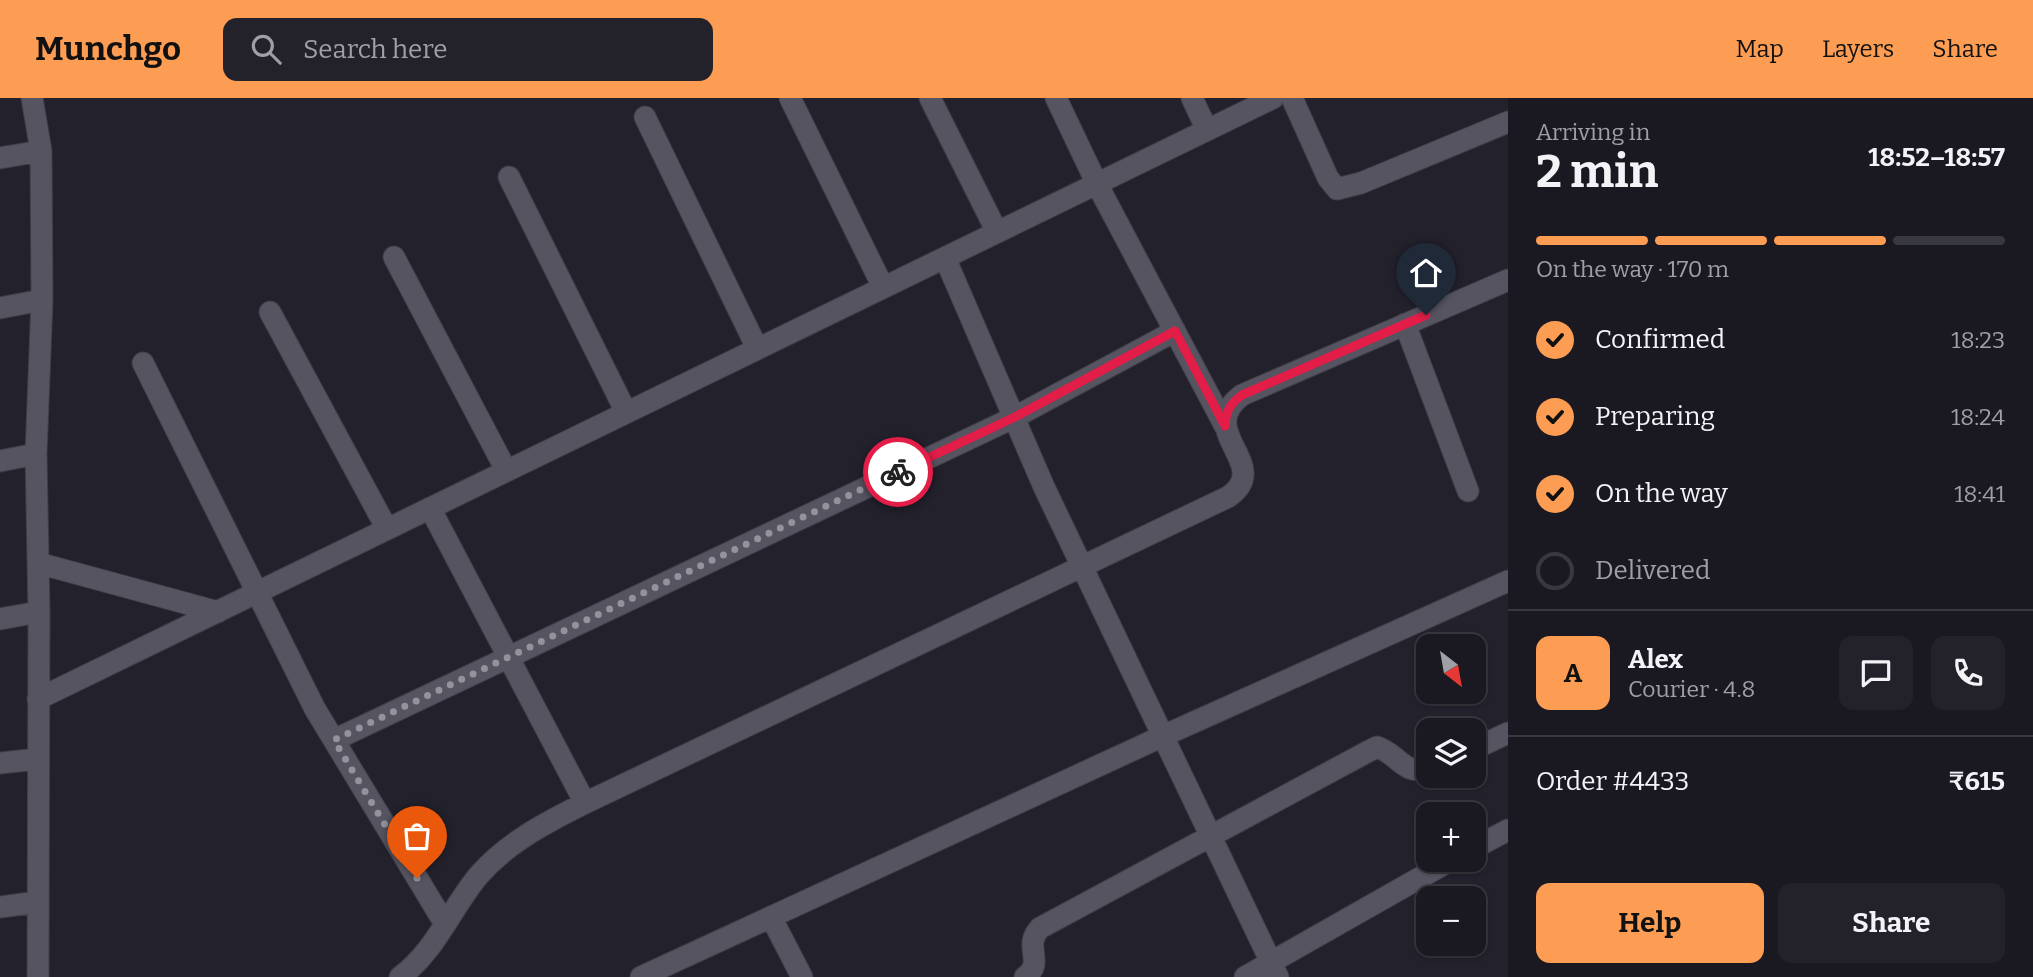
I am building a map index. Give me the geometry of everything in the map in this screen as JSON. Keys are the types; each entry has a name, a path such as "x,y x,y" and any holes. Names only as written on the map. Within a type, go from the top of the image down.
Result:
{"street":[{"path":"33,98 41,152 42,300 36,454 39,612 38,977"},
{"path":"790,98 883,287"},
{"path":"930,98 997,232"},
{"path":"400,977 429,947 480,875 514,842 585,803 1083,568 1239,490 1243,481 1243,469 1225,426 1097,184 1056,98"},
{"path":"1192,98 1208,130"},
{"path":"38,699 1273,98"},
{"path":"1292,98 1328,178 1337,189 1362,183 1508,122"},
{"path":"645,117 757,348"},
{"path":"0,158 41,152"},
{"path":"509,177 626,412"},
{"path":"394,257 506,470"},
{"path":"945,258 1044,487 1275,970"},
{"path":"1225,426 1226,412 1242,395 1508,279"},
{"path":"0,308 42,300"},
{"path":"270,312 387,529"},
{"path":"1405,324 1468,491"},
{"path":"334,740 1015,417 1175,331"},
{"path":"143,363 315,709 445,925"},
{"path":"0,461 36,454"},
{"path":"430,508 585,803"},
{"path":"38,564 218,612"},
{"path":"641,977 1163,736 1508,581"},
{"path":"0,619 39,612"},
{"path":"1486,743 1508,733"},
{"path":"1025,977 1034,968 1036,960 1031,949 1032,940 1040,928 1377,747 1387,750 1406,768 1416,770"},
{"path":"0,763 38,759"},
{"path":"1486,842 1508,830"},
{"path":"1245,977 1275,970 1432,872"},
{"path":"0,907 37,902"},
{"path":"771,917 802,977"}],"way so far":[{"path":"417,878 334,740 898,472"}],"route":[{"path":"898,472 1015,417 1175,331 1225,426 1226,412 1242,395 1426,315"}]}
